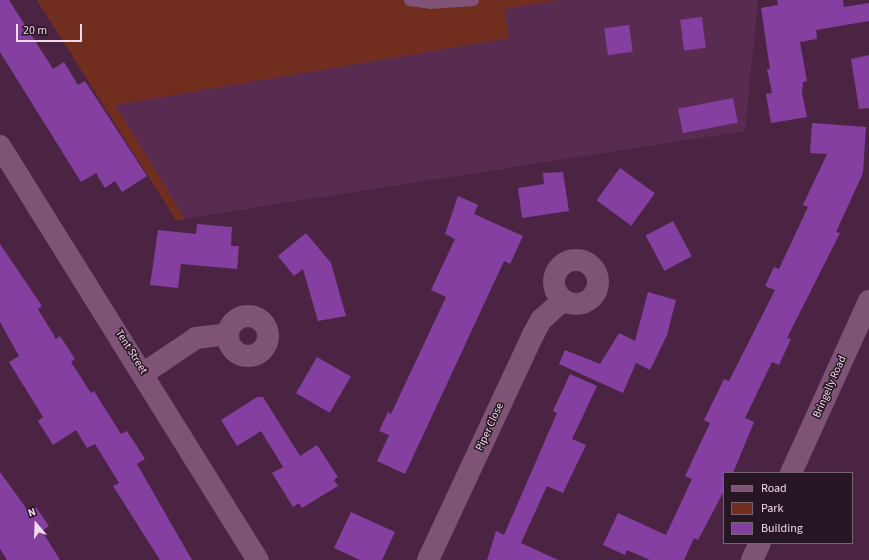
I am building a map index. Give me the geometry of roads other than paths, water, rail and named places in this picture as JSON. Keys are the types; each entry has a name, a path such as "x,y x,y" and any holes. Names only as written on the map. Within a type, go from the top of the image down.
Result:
{"street":[{"name":"Tent Street","path":"0,146 144,373 258,560"},
{"name":"Piper Close","path":"428,560 533,335 541,320 562,300"},
{"name":"Bringelly Road","path":"791,472 869,301"},
{"path":"144,373 196,338 228,334"},
{"path":"752,560 760,544"}],"lane":[{"path":"408,0 473,0"}]}
